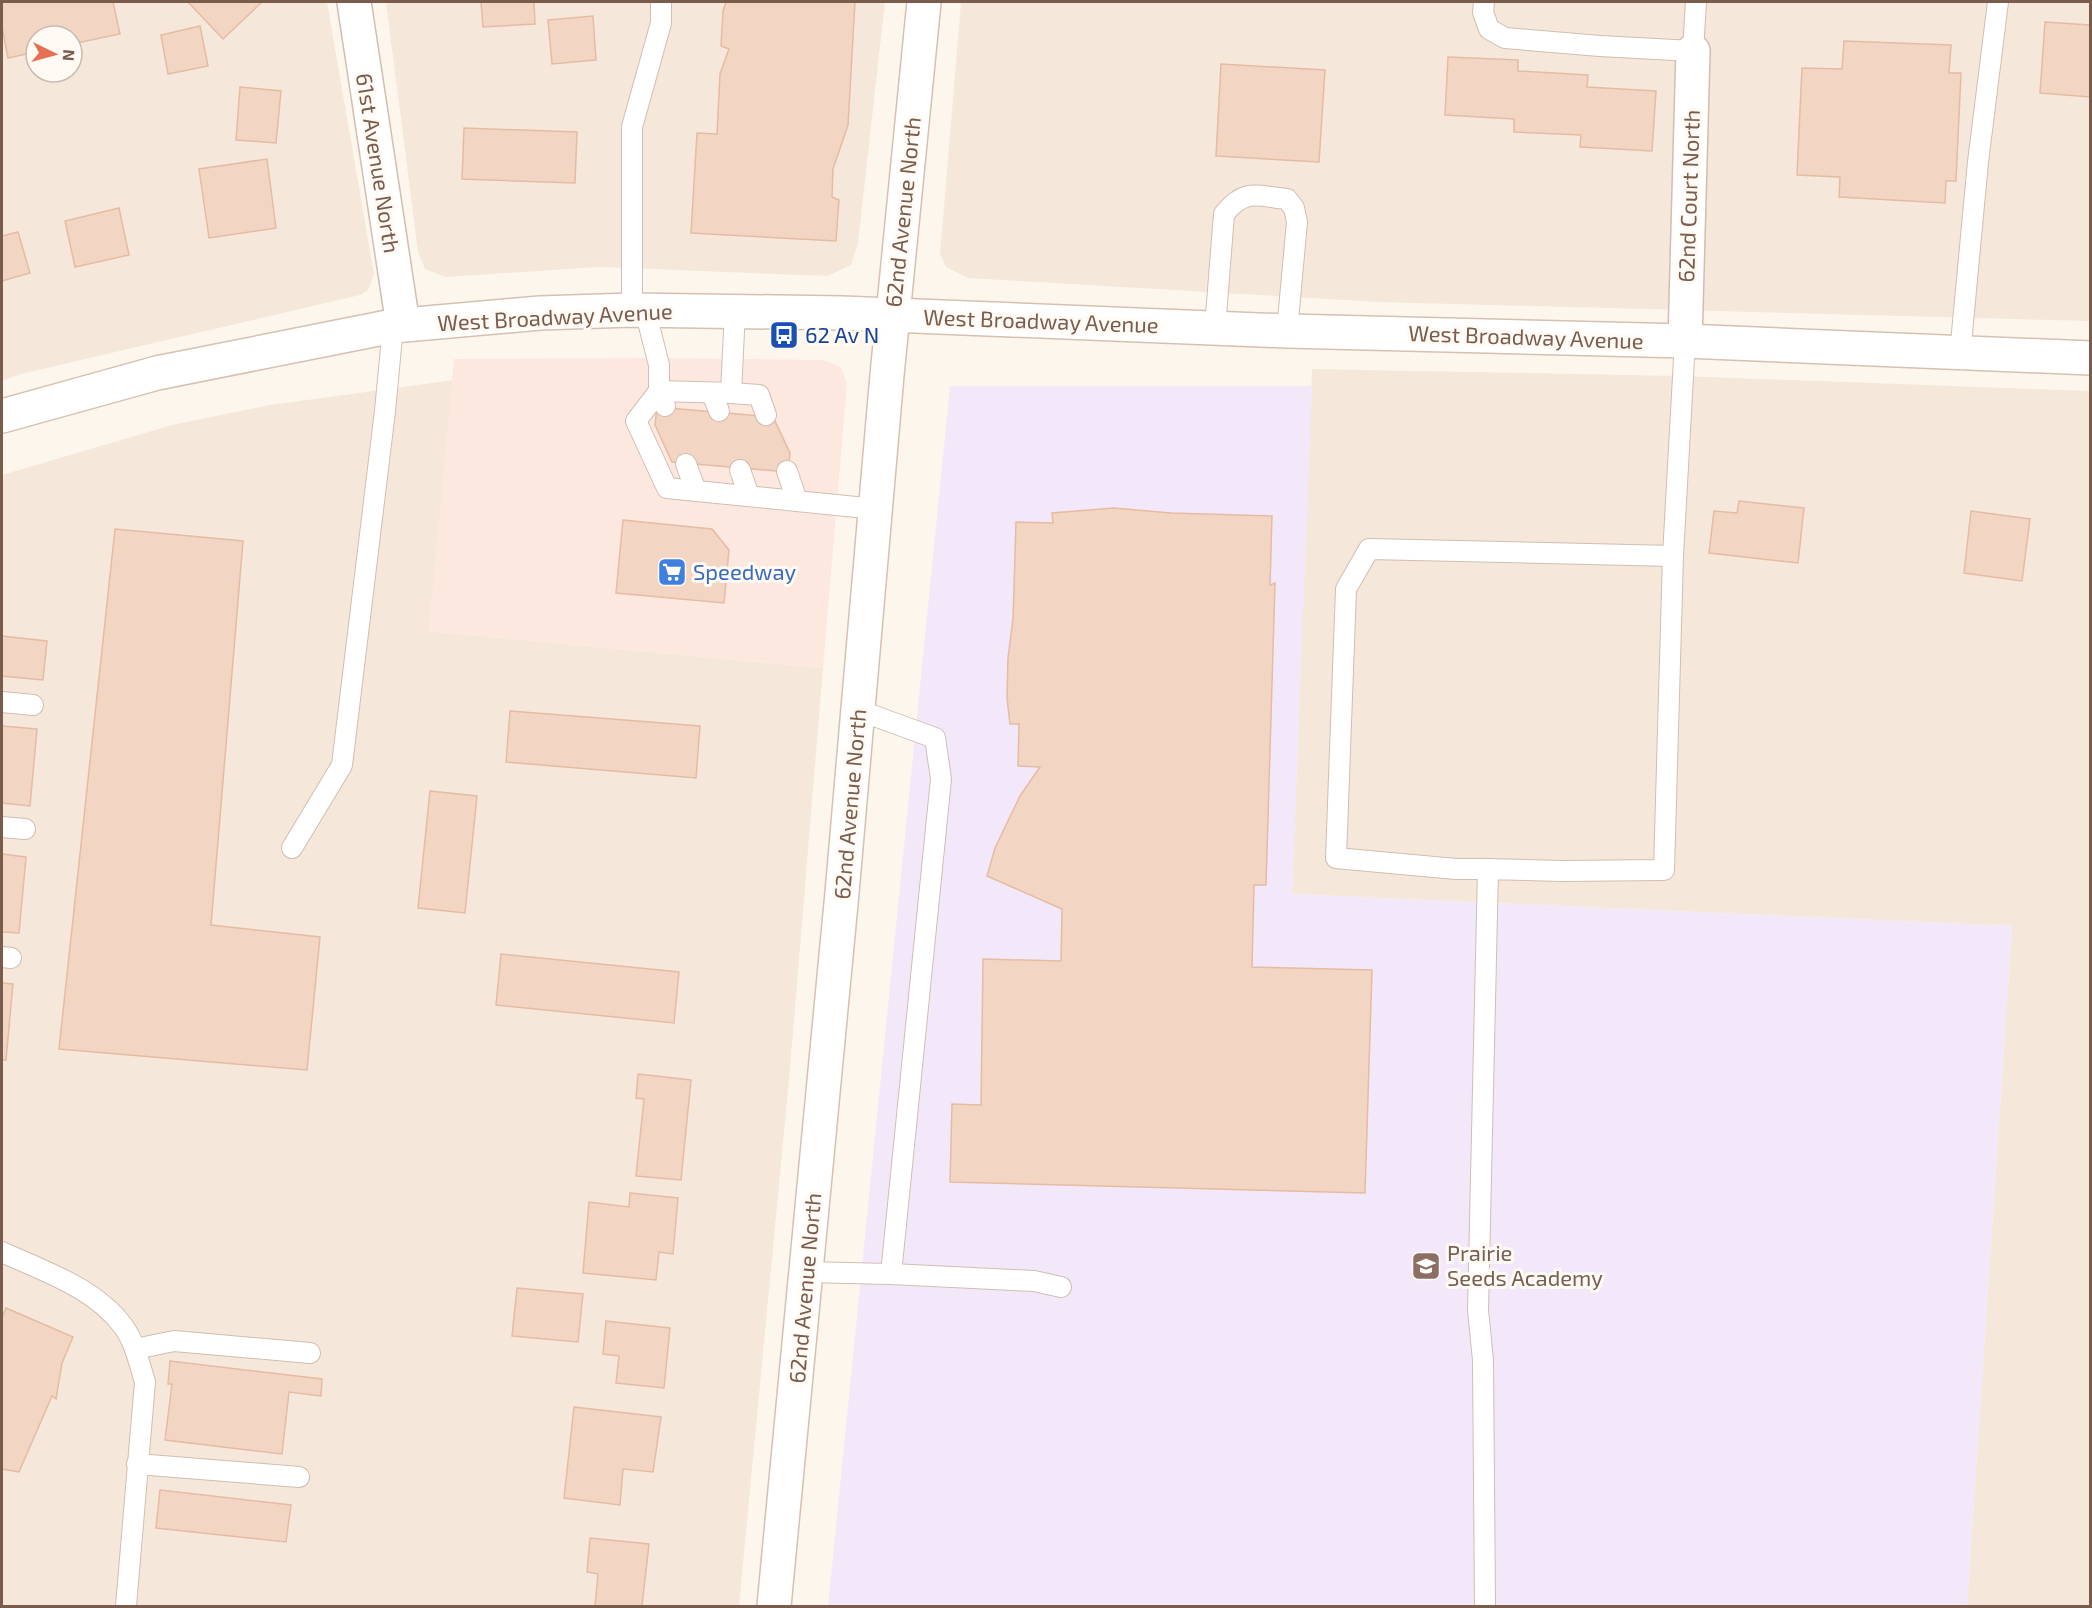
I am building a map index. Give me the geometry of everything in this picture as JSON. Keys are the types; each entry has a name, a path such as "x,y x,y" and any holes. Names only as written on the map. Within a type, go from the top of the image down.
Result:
{"street":[{"name":"61st Avenue North","path":"354,2 398,325"},
{"name":"62nd Avenue North","path":"774,1606 924,2"},
{"name":"62nd Court North","path":"1684,341 1693,51"},
{"name":"West Broadway Avenue","path":"2,416 158,373 398,325 540,313 639,310 842,313 1287,331 1684,341 2091,358"}],"lane":[{"path":"661,2 661,23 632,128 639,310 659,365 662,399"},
{"path":"1484,2 1483,12 1488,29 1505,38 1693,51 1696,2"},
{"path":"1960,354 1978,162 1998,2"},
{"path":"1215,328 1224,214 1233,203 1246,195 1287,199 1294,208 1297,222 1287,331"},
{"path":"719,411 735,311"},
{"path":"292,848 342,765 385,411 398,325"},
{"path":"1673,556 1369,549 1347,589 1336,858 1456,869 1664,870 1673,556 1684,341"},
{"path":"766,415 759,395 722,393 662,399 636,421 667,488 876,509"},
{"path":"686,464 696,491"},
{"path":"740,470 749,496"},
{"path":"787,471 797,501"},
{"path":"2,702 33,705"},
{"path":"858,710 935,738 941,779 891,1274"},
{"path":"2,827 25,829"},
{"path":"1485,1606 1483,1360 1478,1310 1488,869"},
{"path":"2,1252 82,1289 123,1326 135,1349 145,1382 126,1606"},
{"path":"806,1272 1034,1281 1061,1287"},
{"path":"135,1349 174,1341 310,1353"},
{"path":"138,1464 299,1477"}],"shaded area":[{"path":"2,2 327,2 374,274 368,290 360,295 21,374 2,381"},
{"path":"386,2 885,2 858,243 851,265 828,276 599,267 445,277 425,269 418,252"},
{"path":"961,2 2090,2 2090,321 1379,302 968,278 946,267 940,254"},
{"path":"454,359 823,360 841,367 847,384 823,668 429,631"},
{"path":"1312,369 1680,376 2090,391 2090,1606 1967,1606 2012,926 1292,894"},
{"path":"454,380 429,631 823,668 790,1069 739,1606 2,1606 2,475 172,425 270,405"},
{"name":"Prairie Seeds Academy","path":"950,386 1312,386 1292,894 2012,926 1967,1606 828,1606"}],"building":[{"path":"2,2 113,2 120,34 84,42 84,24 24,24 24,55 8,58 2,27"},
{"path":"188,2 262,2 223,39"},
{"path":"481,2 534,2 535,24 483,27"},
{"path":"726,2 855,2 848,125 833,169 832,197 839,200 836,241 691,233 697,133 717,134 720,74 729,49 721,46 723,11"},
{"path":"593,16 596,60 552,64 548,20"},
{"path":"2045,22 2090,25 2090,97 2040,93"},
{"path":"200,26 208,66 168,74 161,35"},
{"path":"1844,41 1951,45 1949,73 1961,73 1956,181 1946,181 1945,203 1839,197 1840,177 1797,175 1802,68 1842,69"},
{"path":"1448,57 1518,60 1518,71 1588,75 1587,87 1656,91 1652,151 1580,147 1581,135 1514,132 1514,119 1445,115"},
{"path":"1221,64 1325,70 1319,162 1216,156"},
{"path":"240,87 281,91 276,143 236,140"},
{"path":"464,128 577,132 575,183 462,179"},
{"path":"267,159 276,228 209,238 199,169"},
{"path":"119,208 129,255 75,267 65,221"},
{"path":"18,232 30,273 2,281 2,236"},
{"path":"657,407 773,417 790,453 788,472 672,462 655,425"},
{"path":"1739,501 1804,508 1798,563 1709,553 1714,511 1737,513"},
{"path":"1114,508 1171,513 1272,516 1270,585 1275,583 1266,885 1254,885 1252,967 1372,970 1365,1193 950,1182 952,1104 981,1105 983,959 1061,961 1062,909 987,876 995,848 1020,796 1040,767 1018,766 1019,724 1010,724 1007,698 1008,658 1013,619 1016,522 1053,523 1052,513"},
{"path":"1971,511 2030,519 2022,581 1964,573"},
{"name":"Speedway","path":"623,520 712,529 729,550 724,603 616,593"},
{"path":"115,529 243,541 211,925 320,937 307,1070 59,1049"},
{"path":"2,636 47,641 43,680 2,676"},
{"path":"510,711 700,726 696,778 506,762"},
{"path":"2,726 37,729 30,806 2,803"},
{"path":"430,791 477,796 465,913 418,908"},
{"path":"2,854 26,857 19,933 2,932"},
{"path":"501,954 679,972 674,1023 496,1005"},
{"path":"2,983 13,984 6,1060 2,1060"},
{"path":"638,1074 691,1080 681,1180 636,1176 644,1099 636,1098"},
{"path":"630,1193 678,1198 673,1254 659,1252 656,1280 583,1273 589,1202 629,1207"},
{"path":"517,1288 583,1294 578,1342 512,1336"},
{"path":"6,1308 73,1337 62,1363 56,1399 52,1396 19,1472 2,1469 2,1318"},
{"path":"606,1321 670,1328 664,1388 616,1383 619,1356 603,1354"},
{"path":"170,1361 322,1379 321,1396 289,1392 282,1454 165,1440 172,1384 168,1384"},
{"path":"574,1407 661,1417 653,1472 623,1469 620,1505 564,1498"},
{"path":"160,1490 291,1505 286,1542 156,1528"},
{"path":"590,1538 649,1544 642,1606 595,1606 598,1574 587,1572"}],"place":[{"name":"62 Av N","path":"784,335"},
{"name":"Speedway","path":"672,572"},
{"name":"Prairie Seeds Academy","path":"1426,1266"}]}
